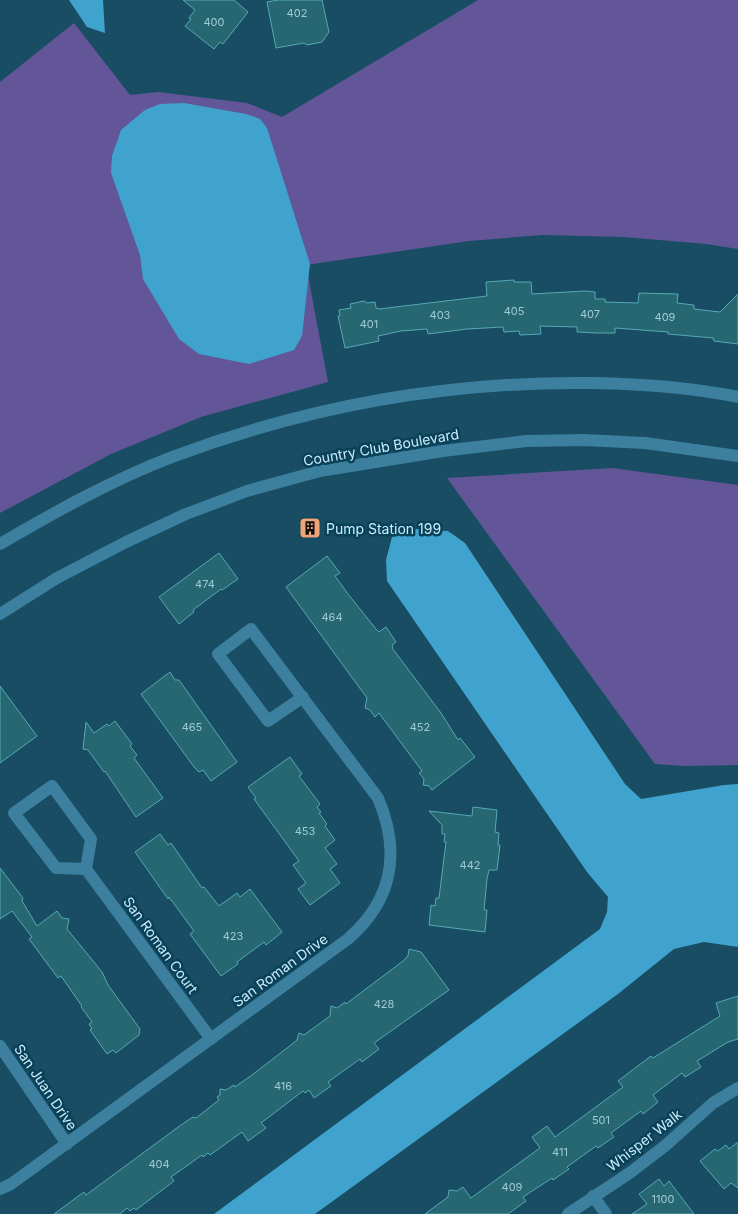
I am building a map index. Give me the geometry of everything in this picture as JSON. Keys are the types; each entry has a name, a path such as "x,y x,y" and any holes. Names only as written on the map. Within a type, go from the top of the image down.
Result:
{"street":[{"path":"0,544 65,507 109,485 171,458 249,431 300,416 362,403 432,391 504,384 566,383 641,384 715,392 738,397"},
{"name":"Country Club Boulevard","path":"0,614 57,578 126,542 186,514 247,491 320,471 443,451 526,441 584,440 645,443 738,456"},
{"name":"San Roman Drive","path":"0,1189 11,1184 67,1144 348,939 362,927 375,911 384,893 391,856 386,817 378,798 252,629 218,654 268,720 302,697"},
{"path":"52,786 91,839 86,869 56,868 14,813 52,786"},
{"name":"San Roman Court","path":"86,869 211,1039"},
{"name":"San Juan Drive","path":"0,1046 67,1144"},
{"name":"Whisper Walk","path":"568,1214 631,1172 666,1145 713,1103 738,1088"},
{"path":"593,1196 606,1214"}],"shaded area":[{"path":"478,0 738,0 738,249 706,244 624,237 542,235 469,241 306,265 328,382 201,417 111,454 0,513 0,82 74,23 130,95 158,92 247,103 282,117"},
{"path":"612,468 738,485 738,765 685,766 655,764 447,478"}],"water":[{"path":"69,0 103,0 105,33 87,27"},
{"path":"184,103 246,114 260,119 267,128 310,264 302,336 294,350 249,364 199,354 179,339 143,279 140,255 111,173 112,156 121,130 145,110 160,104"},
{"path":"416,529 448,531 465,543 625,784 641,799 738,784 738,947 704,942 674,949 618,994 315,1214 214,1214 600,929 607,912 608,897 587,872 387,581 386,560 392,537"}],"building":[{"path":"183,0 234,0 248,12 223,44 220,42 214,49 185,26 195,10"},
{"path":"278,0 322,0 329,32 322,42 276,48 267,2"},
{"path":"514,280 514,282 531,282 532,294 595,292 595,299 605,299 605,302 638,303 639,293 678,294 677,303 694,305 694,309 720,312 738,294 738,344 714,341 713,338 668,334 668,332 615,328 615,333 597,333 577,332 577,327 540,326 541,334 520,335 519,331 504,332 503,327 428,334 427,329 401,331 378,336 379,341 345,348 338,316 340,316 339,310 351,308 350,304 364,301 367,303 375,302 376,308 379,309 487,296 486,282"},
{"path":"219,553 238,579 193,610 194,612 179,624 159,597"},
{"path":"327,556 340,573 335,576 348,594 379,632 386,627 396,642 392,645 392,648 441,713 458,740 460,738 475,757 432,790 429,786 423,785 424,779 419,773 422,771 379,713 375,717 370,710 365,708 367,698 286,587"},
{"path":"170,672 175,680 179,680 237,762 211,781 203,770 199,772 194,767 141,694"},
{"path":"0,686 37,736 0,763"},
{"path":"115,721 132,744 130,746 137,755 134,758 163,798 136,817 105,771 88,750 83,749 86,722 94,733"},
{"path":"290,757 302,774 299,776 320,804 317,807 321,812 319,813 335,840 325,848 337,864 330,869 340,883 310,905 298,889 306,883 293,865 299,861 254,799 256,798 248,787"},
{"path":"473,807 497,810 495,832 499,833 498,845 500,845 497,870 489,870 487,879 484,910 487,910 485,932 429,925 431,905 435,906 436,898 439,898 446,842 444,842 445,834 442,834 442,825 429,811 472,816"},
{"path":"160,834 168,845 171,843 202,888 204,887 219,906 237,893 240,897 250,889 282,932 266,945 264,942 221,976 190,934 194,931 169,897 168,899 135,852"},
{"path":"0,868 23,898 22,901 37,926 57,911 62,918 69,919 67,929 102,972 108,985 140,1029 139,1035 116,1053 113,1050 107,1054 90,1030 92,1029 89,1024 92,1022 82,1006 61,976 58,978 29,939 32,937 12,911 0,919"},
{"path":"409,949 421,952 449,990 374,1043 379,1049 362,1062 360,1059 328,1082 331,1086 314,1098 309,1090 305,1093 303,1091 261,1123 266,1128 248,1141 242,1132 210,1155 208,1153 203,1157 202,1155 171,1177 174,1181 136,1210 134,1208 130,1211 127,1208 120,1214 54,1214 84,1192 86,1195 181,1125 193,1117 196,1118 219,1100 217,1097 220,1095 220,1089 226,1090 234,1085 235,1087 252,1075 297,1040 299,1033 304,1035 330,1016 331,1006 337,1008 345,1002 346,1004 403,961 408,956"},
{"path":"738,996 738,1039 728,1042 697,1061 701,1067 685,1077 682,1073 653,1095 658,1102 643,1114 641,1111 611,1133 614,1137 598,1148 596,1146 567,1167 569,1169 523,1197 526,1201 508,1214 425,1214 448,1197 449,1190 457,1191 463,1187 471,1198 540,1148 532,1137 547,1126 555,1137 623,1087 618,1081 651,1056 653,1058 720,1016 716,1003"},
{"path":"738,1142 738,1188 731,1183 724,1189 700,1161 715,1149 718,1151 726,1145 729,1149"},
{"path":"659,1179 664,1186 669,1181 694,1214 632,1214 647,1204 639,1194"}],"place":[{"name":"Pump Station 199","path":"310,528"}]}
